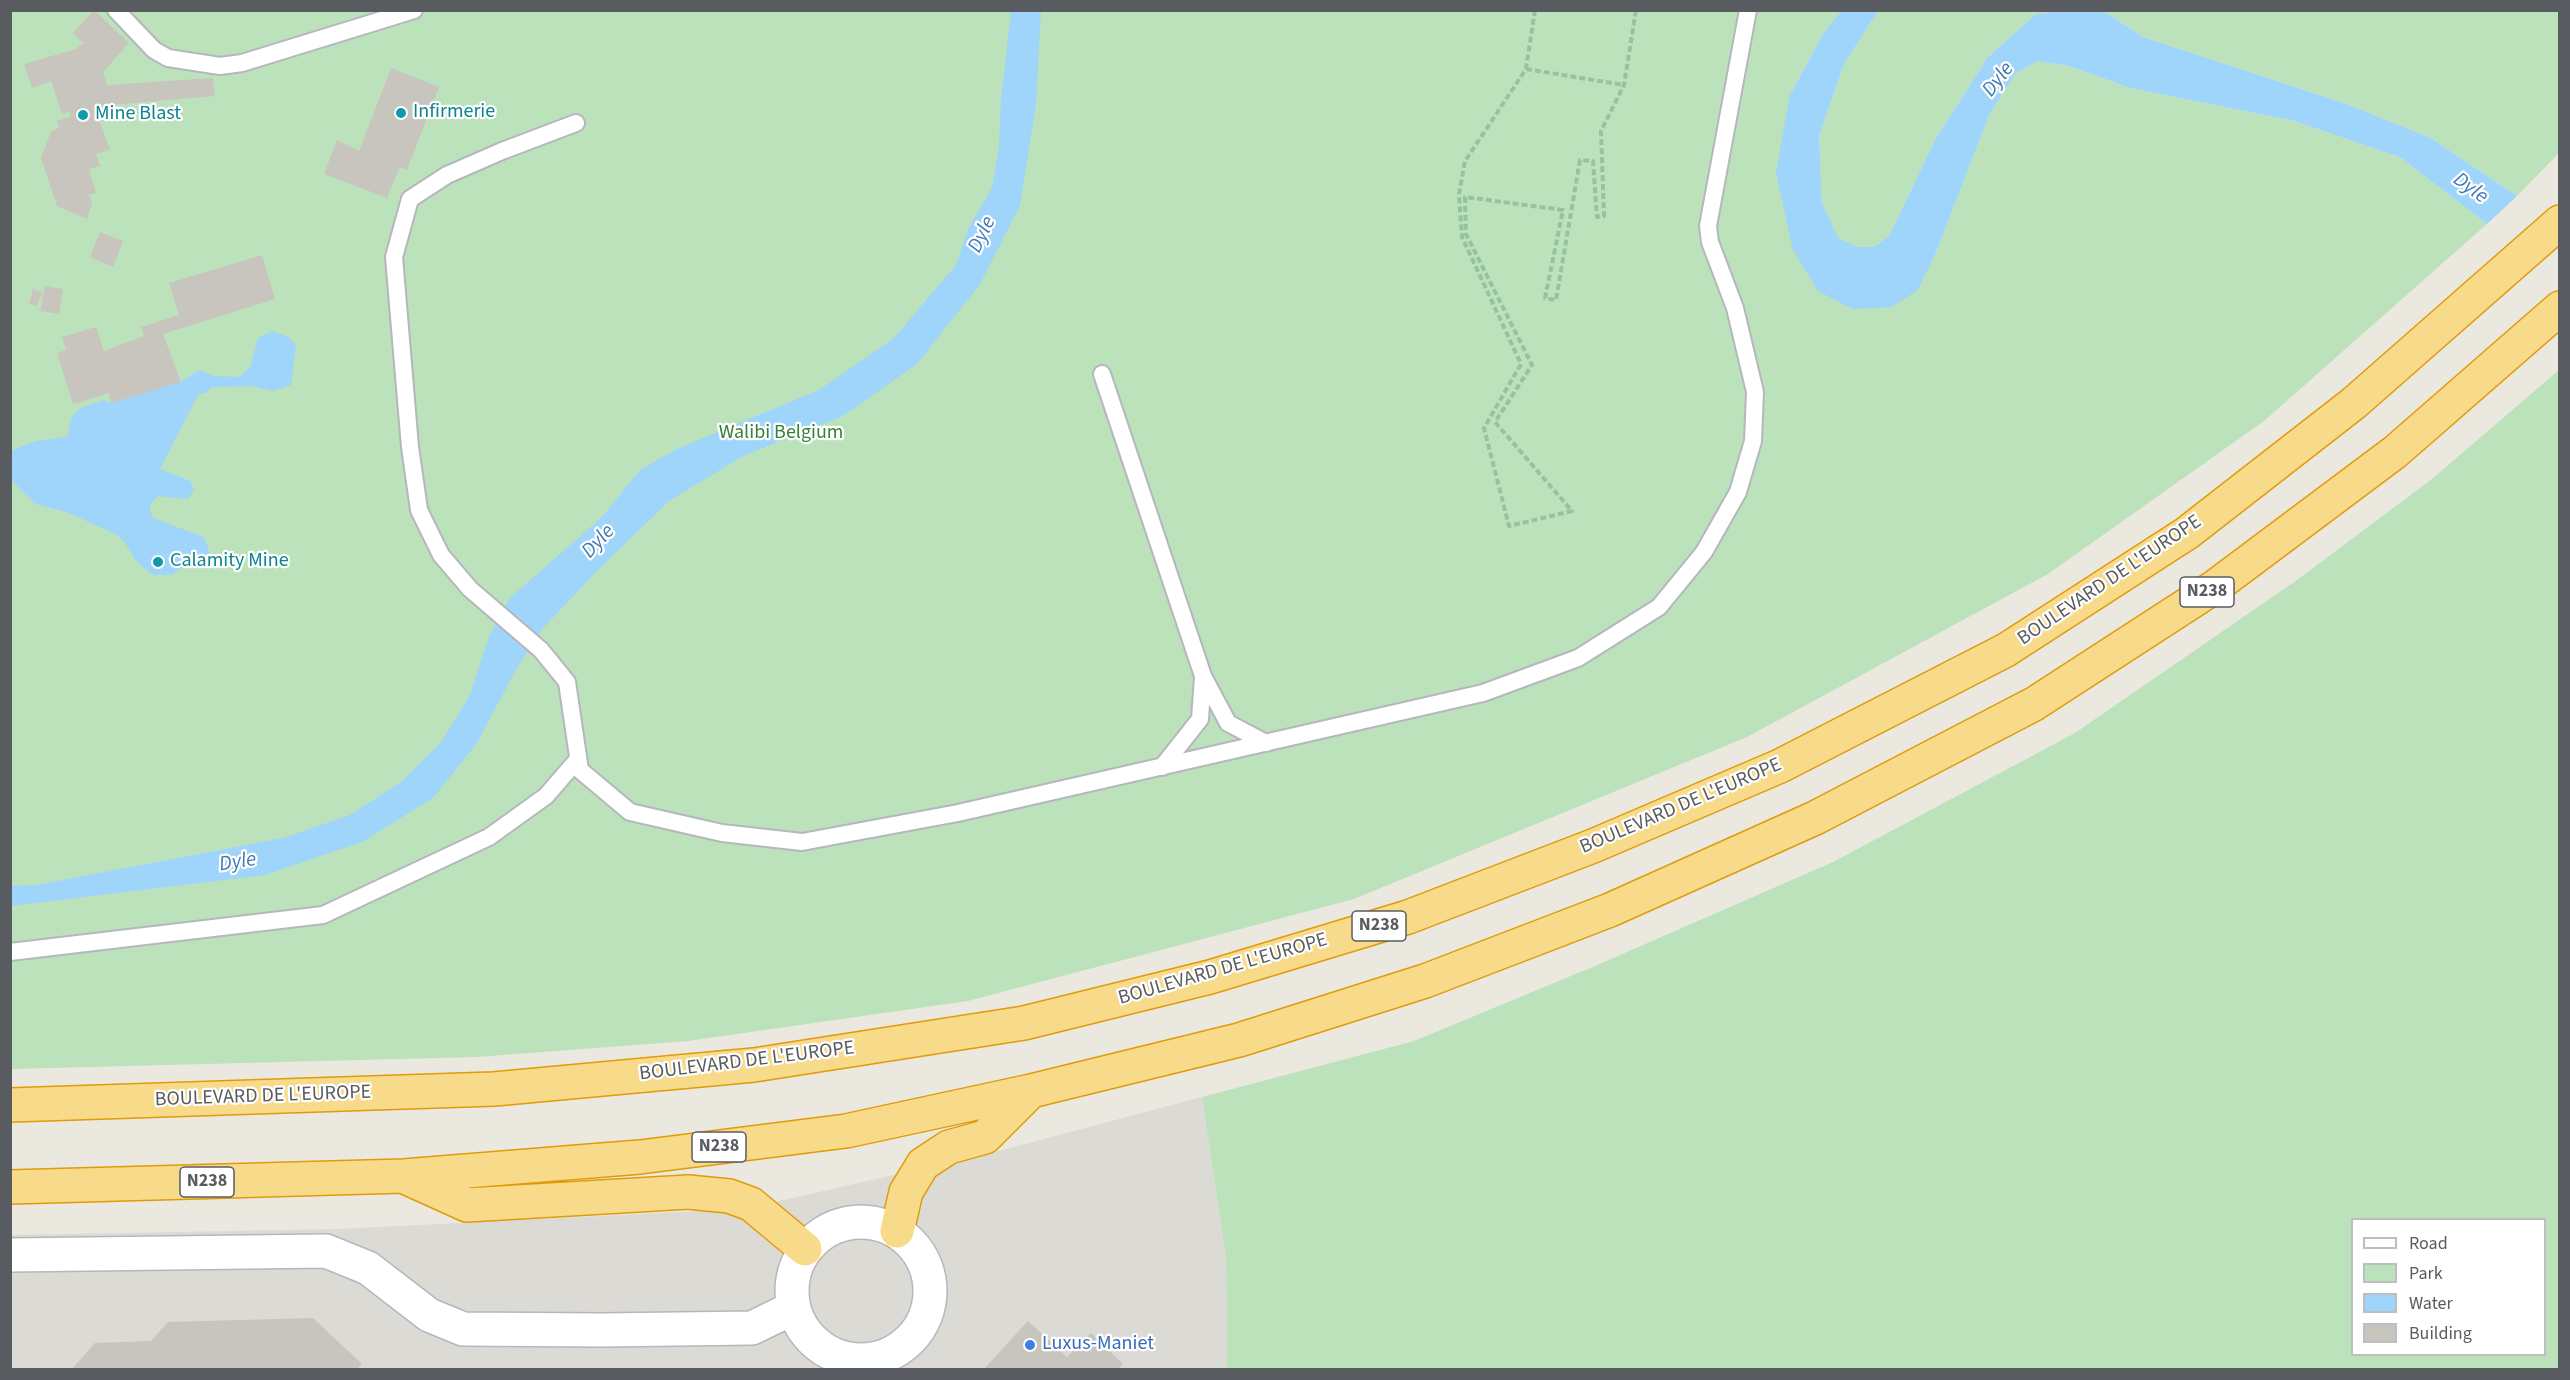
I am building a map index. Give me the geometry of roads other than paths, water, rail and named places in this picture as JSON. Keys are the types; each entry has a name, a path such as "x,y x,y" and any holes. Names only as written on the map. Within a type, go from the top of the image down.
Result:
{"highway":[{"name":"BOULEVARD DE L'EUROPE","path":"10,1105 494,1089 754,1065 1024,1023 1210,977 1408,917 1593,846 1780,766 2006,650 2187,533 2354,403 2559,222"},
{"name":"N238","path":"10,1187 404,1176 640,1157 846,1131 1031,1092 1239,1040 1425,981 1610,910 1815,818 2034,704 2216,586 2395,452 2559,308"},
{"path":"897,1231 906,1192 923,1164 949,1147 985,1137 1031,1092"},
{"path":"404,1176 466,1205 688,1192 729,1196 751,1204 805,1249"}],"street":[{"path":"868,1222 897,1231 914,1245 926,1264 931,1285 928,1311 917,1334 897,1351 873,1360 846,1360 823,1350 804,1332 793,1308 792,1277 805,1249 819,1235 837,1225 868,1222"},
{"path":"10,1255 326,1251 368,1268 429,1315 463,1329 752,1328 793,1308"}],"lane":[{"path":"116,10 154,50 168,58 220,66 242,63 414,10"},
{"path":"576,123 447,175 410,200 394,257 409,436 419,510 441,555 470,589 541,650 567,682 580,770 630,812 722,833 802,842 958,813 1483,693 1578,658 1659,607 1704,552 1738,492 1753,441 1755,392 1735,308 1710,242 1708,226 1748,10"},
{"path":"1102,374 1203,676 1228,723 1266,743"},
{"path":"1162,767 1200,718 1203,676"},
{"path":"10,952 323,915 489,837 546,796 578,759"}],"water":[{"name":"Dyle","path":"2093,10 2107,13 2143,37 2344,103 2431,138 2517,196 2487,224 2400,157 2294,121 2130,88 2069,66 2037,61 2015,74 1990,113 1937,250 1917,291 1891,307 1853,309 1818,291 1793,250 1776,172 1790,95 1823,34 1841,11 1878,11 1844,64 1819,136 1822,203 1838,238 1857,247 1874,247 1889,236 1936,138 1988,57 2035,15 2055,11"},
{"name":"Dyle","path":"1011,11 1041,11 1036,104 1020,205 980,284 917,364 843,416 743,456 669,501 597,571 542,629 514,673 477,743 433,798 362,842 265,875 11,906 11,886 37,885 283,838 350,815 401,782 442,741 470,695 489,636 510,598 602,517 640,470 677,449 819,390 894,338 956,265 968,229 992,188 999,147 1001,100"},
{"path":"272,331 289,337 296,346 291,385 273,391 253,386 212,387 206,393 198,395 160,469 190,481 194,490 188,499 158,496 150,505 153,518 204,537 210,554 205,565 183,566 172,575 153,575 136,561 124,541 117,535 67,512 35,504 11,480 10,451 36,441 67,437 72,416 81,408 104,400 111,403 180,382 200,370 214,376 240,377 250,367 258,338"}],"place":[{"name":"Infirmerie","path":"401,113"},
{"name":"Mine Blast","path":"83,115"},
{"name":"Calamity Mine","path":"158,562"},
{"name":"Luxus-Maniet","path":"1030,1345"}],"park label":[{"name":"Walibi Belgium","path":"781,434"}]}
